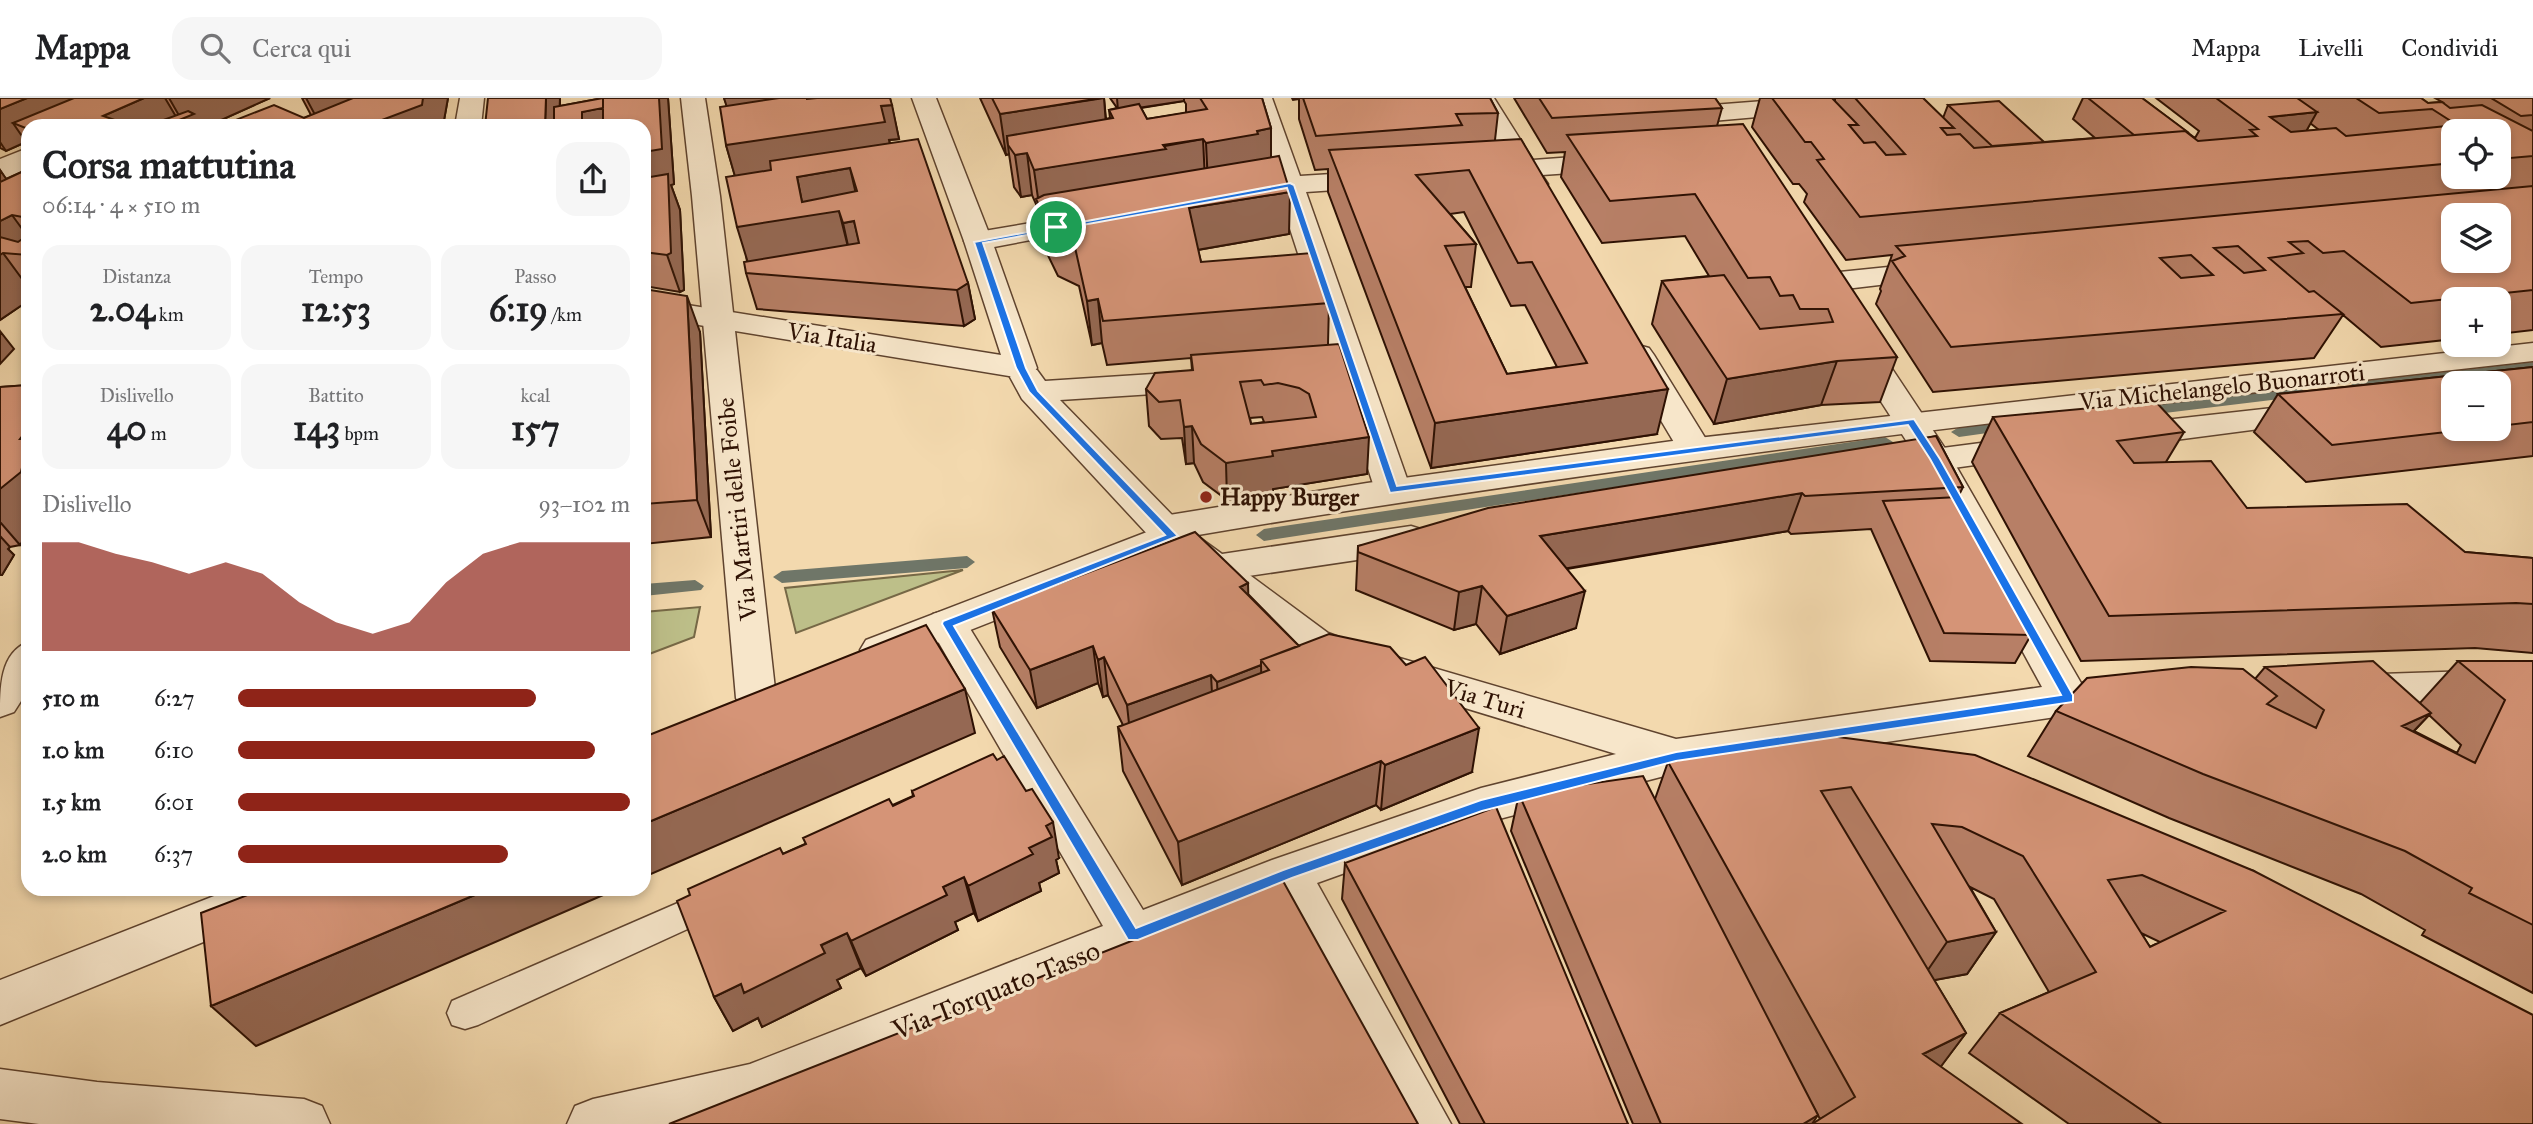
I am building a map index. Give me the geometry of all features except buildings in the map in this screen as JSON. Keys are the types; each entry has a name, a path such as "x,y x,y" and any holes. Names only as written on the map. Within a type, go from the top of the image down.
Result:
{"street":[{"path":"469,119 472,98"},
{"name":"Via Martiri delle Foibe","path":"693,98 707,196 756,698"},
{"name":"Via Turi","path":"924,98 932,158 978,242 1027,380 1168,532 1314,643 1367,663 1676,757"},
{"path":"1260,98 1290,185 1338,371 1393,490"},
{"path":"1482,98 1545,203"},
{"path":"1706,106 1891,98"},
{"path":"1706,106 1732,145"},
{"path":"21,159 0,168 21,188"},
{"path":"1455,173 1645,161"},
{"path":"1209,200 1290,185 1400,177"},
{"path":"978,242 1114,217"},
{"path":"1958,269 1826,291 1935,459 2069,699"},
{"name":"Via Italia","path":"651,308 1027,380 1228,379"},
{"path":"1623,332 1695,449"},
{"name":"Via Michelangelo Buonarroti","path":"845,664 1168,532 1393,490 1911,421 2533,352"},
{"path":"2099,439 2344,410"},
{"path":"1869,469 2058,444"},
{"path":"1215,568 1446,533"},
{"path":"947,624 1017,766 1133,935"},
{"path":"0,701 21,668"},
{"path":"719,713 794,684"},
{"path":"2315,691 2533,684"},
{"name":"Via Torquato Tasso","path":"593,1124 750,1088 1288,874 1630,789 1676,757 1840,730 2069,699 2151,696"},
{"path":"1840,730 1929,761"},
{"path":"1767,742 1788,782"},
{"path":"1288,874 1425,1124"},
{"path":"0,1003 266,896"},
{"path":"0,1094 90,1116 304,1124"}],"lane":[{"path":"464,1013 741,889"}],"green space":[{"path":"963,570 796,633 785,588"},
{"path":"700,607 694,637 651,653 651,611"}],"waterway":[{"path":"2356,386 2533,366"},
{"path":"2140,411 2300,393"},
{"path":"1959,432 2011,426"},
{"path":"1264,535 1885,442"},
{"path":"782,577 967,562"},
{"path":"651,589 695,586"}],"place":[{"name":"Happy Burger","path":"1206,497"}],"route":[{"path":"1290,185 1393,490 1911,421 2069,699 1840,730 1676,757 1481,806 1288,874 1133,935 947,624 1173,536 1034,392 1021,368 978,242 1056,227 1290,185"}]}
